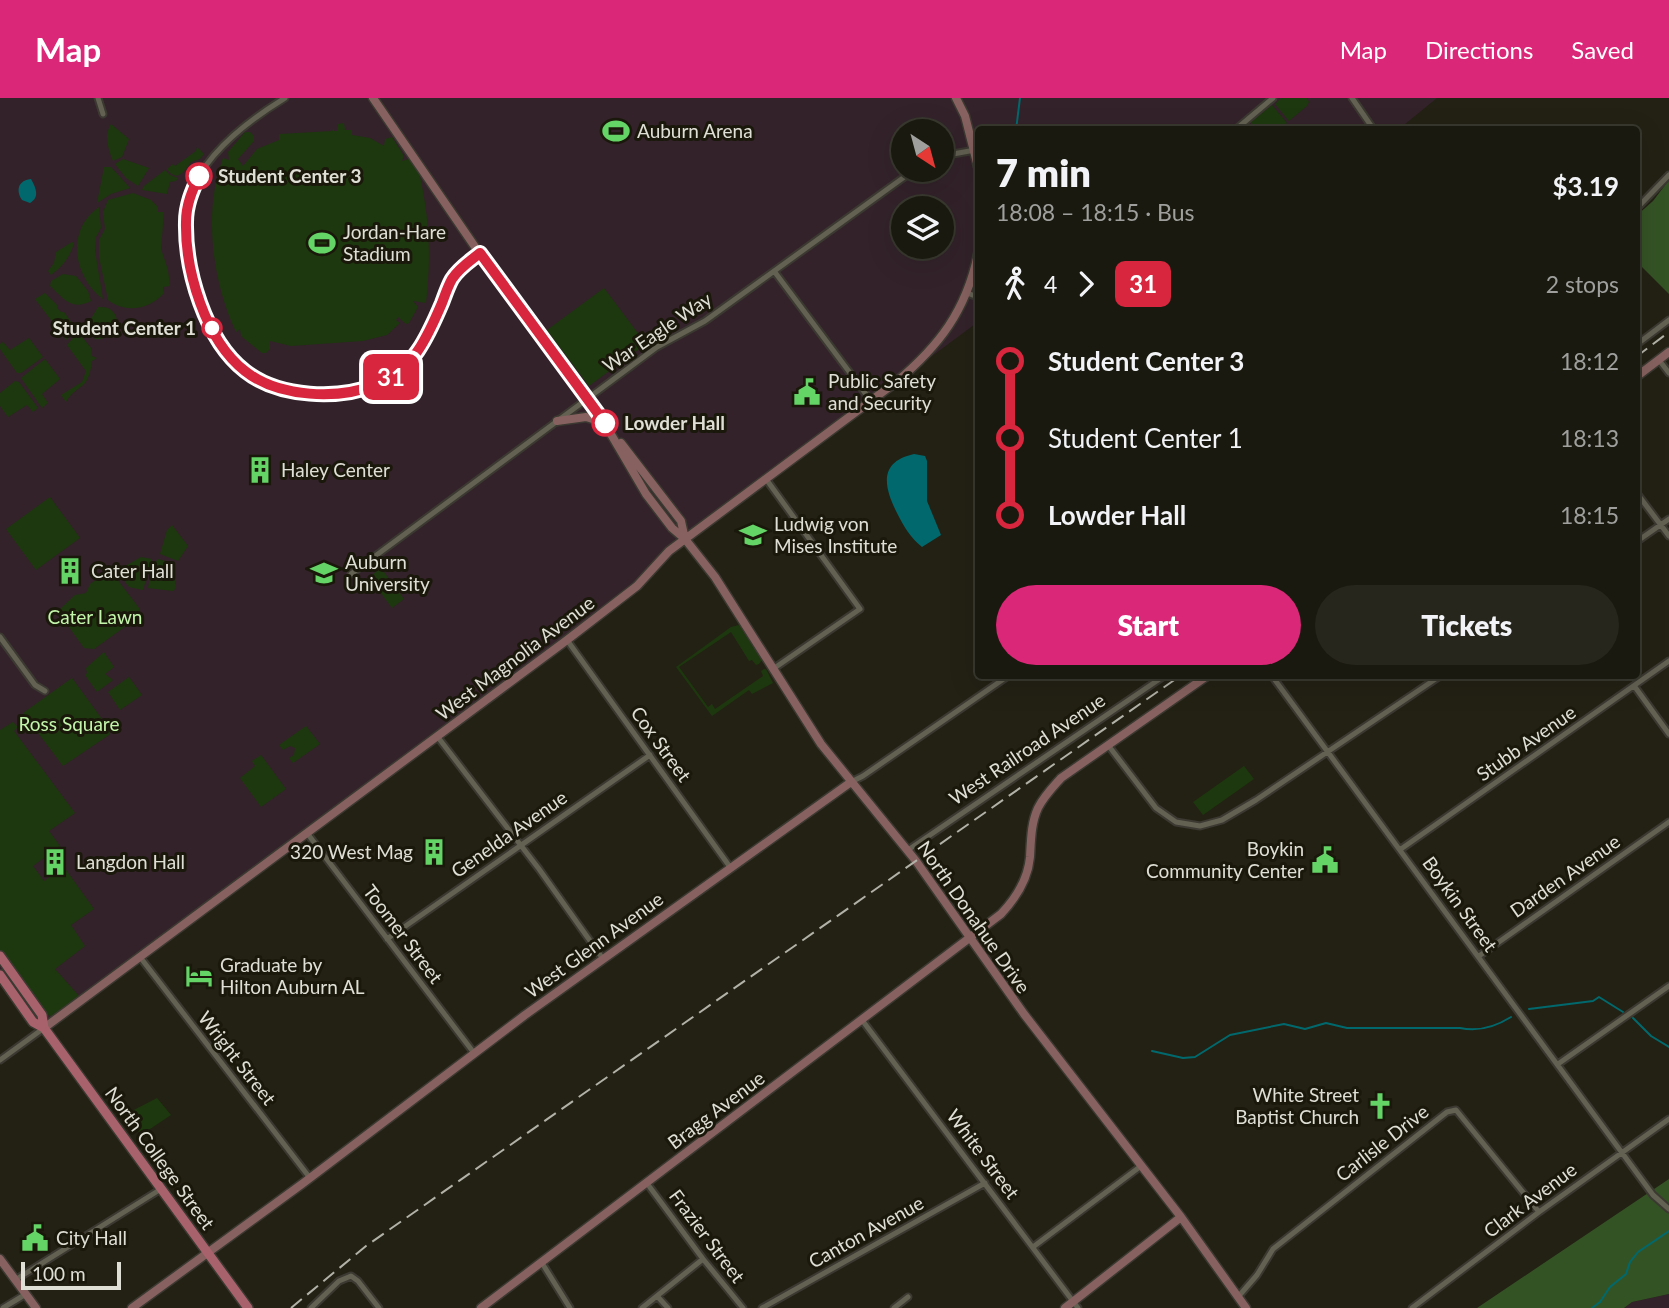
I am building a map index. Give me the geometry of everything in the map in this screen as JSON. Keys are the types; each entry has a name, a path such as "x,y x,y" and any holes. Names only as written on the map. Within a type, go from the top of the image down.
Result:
{"main road":[{"path":"0,956 42,1015 44,1028"},
{"path":"0,975 33,1021 44,1028"},
{"name":"North College Street","path":"44,1028 248,1308"}],"street":[{"path":"98,98 103,114"},
{"path":"285,98 261,113 211,158 189,197 186,220 191,274 201,304 223,346 246,372 296,393 322,395 352,392 378,384 402,369 416,354 429,334 452,279 480,253"},
{"name":"North Donahue Drive","path":"373,98 480,253 605,424 681,522 685,539 721,586 806,723 908,850 1024,1014 1181,1217 1246,1308"},
{"path":"954,154 975,150 965,116 956,98"},
{"path":"1241,126 1273,98"},
{"path":"1352,98 1371,126"},
{"path":"1640,205 1669,175"},
{"name":"War Eagle Way","path":"351,574 657,347 705,321 897,182"},
{"name":"West Magnolia Avenue","path":"44,1028 638,586 659,560 685,539 871,401 919,362 938,342 967,293 975,265"},
{"path":"774,271 871,401"},
{"path":"967,293 975,296"},
{"path":"1640,342 1669,320"},
{"path":"1640,374 1669,352"},
{"path":"1659,360 1669,373"},
{"path":"557,421 586,417 605,424"},
{"path":"766,479 860,609 773,669"},
{"path":"1640,497 1669,537"},
{"path":"1640,538 1669,519"},
{"path":"0,637 36,685 45,691"},
{"name":"Cox Street","path":"567,640 730,867"},
{"name":"Stubb Avenue","path":"1401,849 1669,662"},
{"name":"West Glenn Avenue","path":"132,1308 310,1178 474,1053 730,867 1004,679"},
{"name":"West Railroad Avenue","path":"908,850 1160,679"},
{"name":"Bragg Avenue","path":"481,1308 1001,914 1017,895 1027,871 1033,822 1048,792 1061,778 1203,679"},
{"name":"Boykin Street","path":"1274,679 1653,1195 1669,1209"},
{"path":"1108,745 1156,808 1176,822 1200,826 1232,814 1436,679"},
{"path":"1634,687 1669,733"},
{"path":"437,736 603,959"},
{"name":"Genelda Avenue","path":"387,939 650,755"},
{"name":"Darden Avenue","path":"1479,956 1669,822"},
{"name":"Toomer Street","path":"307,834 474,1053"},
{"name":"Wright Street","path":"140,957 310,1178"},
{"path":"1558,1064 1669,986"},
{"name":"White Street","path":"862,1020 1076,1305"},
{"path":"0,1060 44,1028"},
{"name":"Carlisle Drive","path":"1238,1297 1257,1275 1273,1249 1447,1112 1456,1110 1539,1212"},
{"name":"Clark Avenue","path":"1412,1308 1669,1119"},
{"path":"1033,1247 1141,1166"},
{"name":"Frazier Street","path":"646,1182 743,1308"},
{"name":"Canton Avenue","path":"762,1308 985,1183"},
{"path":"15,1280 161,1189"},
{"path":"1065,1308 1076,1305 1181,1217"},
{"path":"0,1259 36,1308"},
{"path":"642,1308 703,1259"},
{"path":"542,1263 570,1308"},
{"path":"312,1308 340,1281 351,1276 379,1308"},
{"path":"3,1308 26,1294"},
{"path":"657,1296 668,1308"},
{"path":"894,1308 908,1297"}],"shaded area":[{"name":"Auburn University","path":"0,98 1437,98 1403,126 975,126 975,324 669,551 637,586 44,1028 33,1022 0,975"},
{"path":"1669,1294 1669,1308 1624,1308 1632,1302"}],"green space":[{"path":"1281,98 1307,98 1309,102 1289,121 1275,104"},
{"path":"1272,105 1287,123 1283,126 1251,126 1251,122"},
{"name":"Jordan-Hare Stadium","path":"344,123 345,130 352,130 352,135 370,138 384,146 385,139 392,137 404,156 402,161 415,157 428,230 426,303 413,301 418,307 409,323 406,324 398,317 396,320 400,323 387,335 363,341 291,346 270,341 270,349 262,353 241,336 240,329 236,332 216,269 213,200 223,158 229,160 228,152 245,132 254,136 254,141 238,159 243,166 257,149 279,140 279,134 332,131 334,128 334,131 337,131 338,124"},
{"path":"111,124 129,139 122,157 113,161 108,142"},
{"path":"197,147 204,154 200,159 191,162 180,174 174,175 167,169 196,151"},
{"path":"123,159 149,168 138,186 126,178 115,164"},
{"path":"104,167 111,167 130,188 111,194 97,203"},
{"path":"165,170 178,178 170,182 167,194 142,190 144,186"},
{"path":"1669,180 1669,294 1640,265 1640,212"},
{"path":"133,193 151,200 158,207 158,212 164,212 161,249 170,286 163,287 164,293 152,303 138,308 122,307 108,300 99,257 99,240 105,229 103,212 108,200"},
{"path":"99,207 101,228 96,237 95,251 103,299 86,280 77,254 81,229 88,217"},
{"path":"74,243 68,257 51,275 48,271 54,263 56,252"},
{"path":"63,274 76,276 88,291 91,301 72,304 50,286 51,281"},
{"path":"604,288 646,344 589,386 547,330"},
{"path":"45,293 74,326 75,330 66,340 35,299"},
{"path":"98,307 112,311 118,324 102,339 95,339 86,327"},
{"path":"78,332 91,348 92,356 97,358 92,361 85,383 66,402 61,395 82,382 86,371 67,345"},
{"path":"29,338 43,357 17,373 0,349 0,344 3,342 10,350"},
{"path":"45,359 60,379 42,394 48,403 42,408 21,378"},
{"path":"15,381 19,382 38,408 33,412 27,405 8,417 0,406 0,393"},
{"path":"50,497 80,538 36,570 6,529"},
{"path":"172,525 188,546 178,561 160,554 167,530"},
{"path":"141,557 152,559 143,590 129,587 118,573 120,569"},
{"path":"158,559 176,564 176,588 173,591 148,588 152,567"},
{"path":"378,570 384,572 404,599 392,608 372,581 373,574"},
{"name":"Cater Lawn","path":"106,573 114,575 139,608 139,613 133,621 94,649 84,648 61,616 60,609 75,595 86,593 90,584"},
{"path":"739,625 762,660 759,664 749,661 731,632 679,667 708,707 712,704 715,709 763,676 761,671 764,669 773,683 752,694 749,690 712,716 676,667 731,627"},
{"path":"104,652 114,667 105,674 113,680 97,692 85,675 86,668"},
{"path":"129,677 142,695 120,710 108,692"},
{"name":"Ross Square","path":"72,678 110,730 109,735 63,766 23,713"},
{"path":"13,722 18,727 14,731 75,813 49,831 60,846 33,866 44,881 64,867 94,909 71,925 85,946 55,969 79,996 51,1016 45,1014 0,951 0,730"},
{"path":"306,726 320,744 293,763 289,758 294,755 295,748 290,746 283,750 279,745"},
{"path":"261,755 286,789 261,807 240,778 255,766 252,761"},
{"path":"1244,766 1254,779 1203,815 1193,802"},
{"path":"157,1098 171,1115 141,1135 126,1114"},
{"path":"1669,1179 1669,1294 1632,1302 1624,1308 1477,1308"}],"water":[{"path":"31,179 36,195 30,203 22,200 19,189 21,183"},
{"path":"914,454 925,456 927,461 927,501 941,535 922,547 902,523 887,485 889,469 894,463"}],"waterway":[{"path":"1016,126 1020,98"},
{"path":"1529,1009 1593,1001 1599,997 1623,1012"},
{"path":"1152,1051 1183,1058 1195,1057 1230,1035 1284,1024 1305,1029 1326,1023 1347,1028 1480,1029 1499,1024 1511,1017"},
{"path":"1633,1018 1651,1036 1669,1047"},
{"path":"1592,1308 1600,1302 1610,1287 1626,1274 1630,1262 1638,1252 1669,1231"}],"railway":[{"path":"1640,354 1669,332"},
{"path":"291,1308 366,1246 1176,679"}],"bus line":[{"name":"31","path":"199,176 189,197 186,220 191,274 209,323 230,357 246,372 296,393 322,395 352,392 390,378 416,354 429,334 452,279 480,253 605,423"}],"place":[{"name":"Auburn Arena","path":"616,131"},
{"name":"Student Center 3","path":"199,176"},
{"name":"Jordan-Hare Stadium","path":"322,243"},
{"name":"Student Center 1","path":"212,328"},
{"name":"Public Safety and Security","path":"807,392"},
{"name":"Lowder Hall","path":"605,423"},
{"name":"Haley Center","path":"260,470"},
{"name":"Ludwig von Mises Institute","path":"753,535"},
{"name":"Cater Hall","path":"70,571"},
{"name":"Auburn University","path":"324,573"},
{"name":"320 West Mag","path":"434,852"},
{"name":"Boykin Community Center","path":"1325,860"},
{"name":"Langdon Hall","path":"55,862"},
{"name":"Graduate by Hilton Auburn AL","path":"199,976"},
{"name":"White Street Baptist Church","path":"1380,1106"},
{"name":"City Hall","path":"35,1238"}]}
